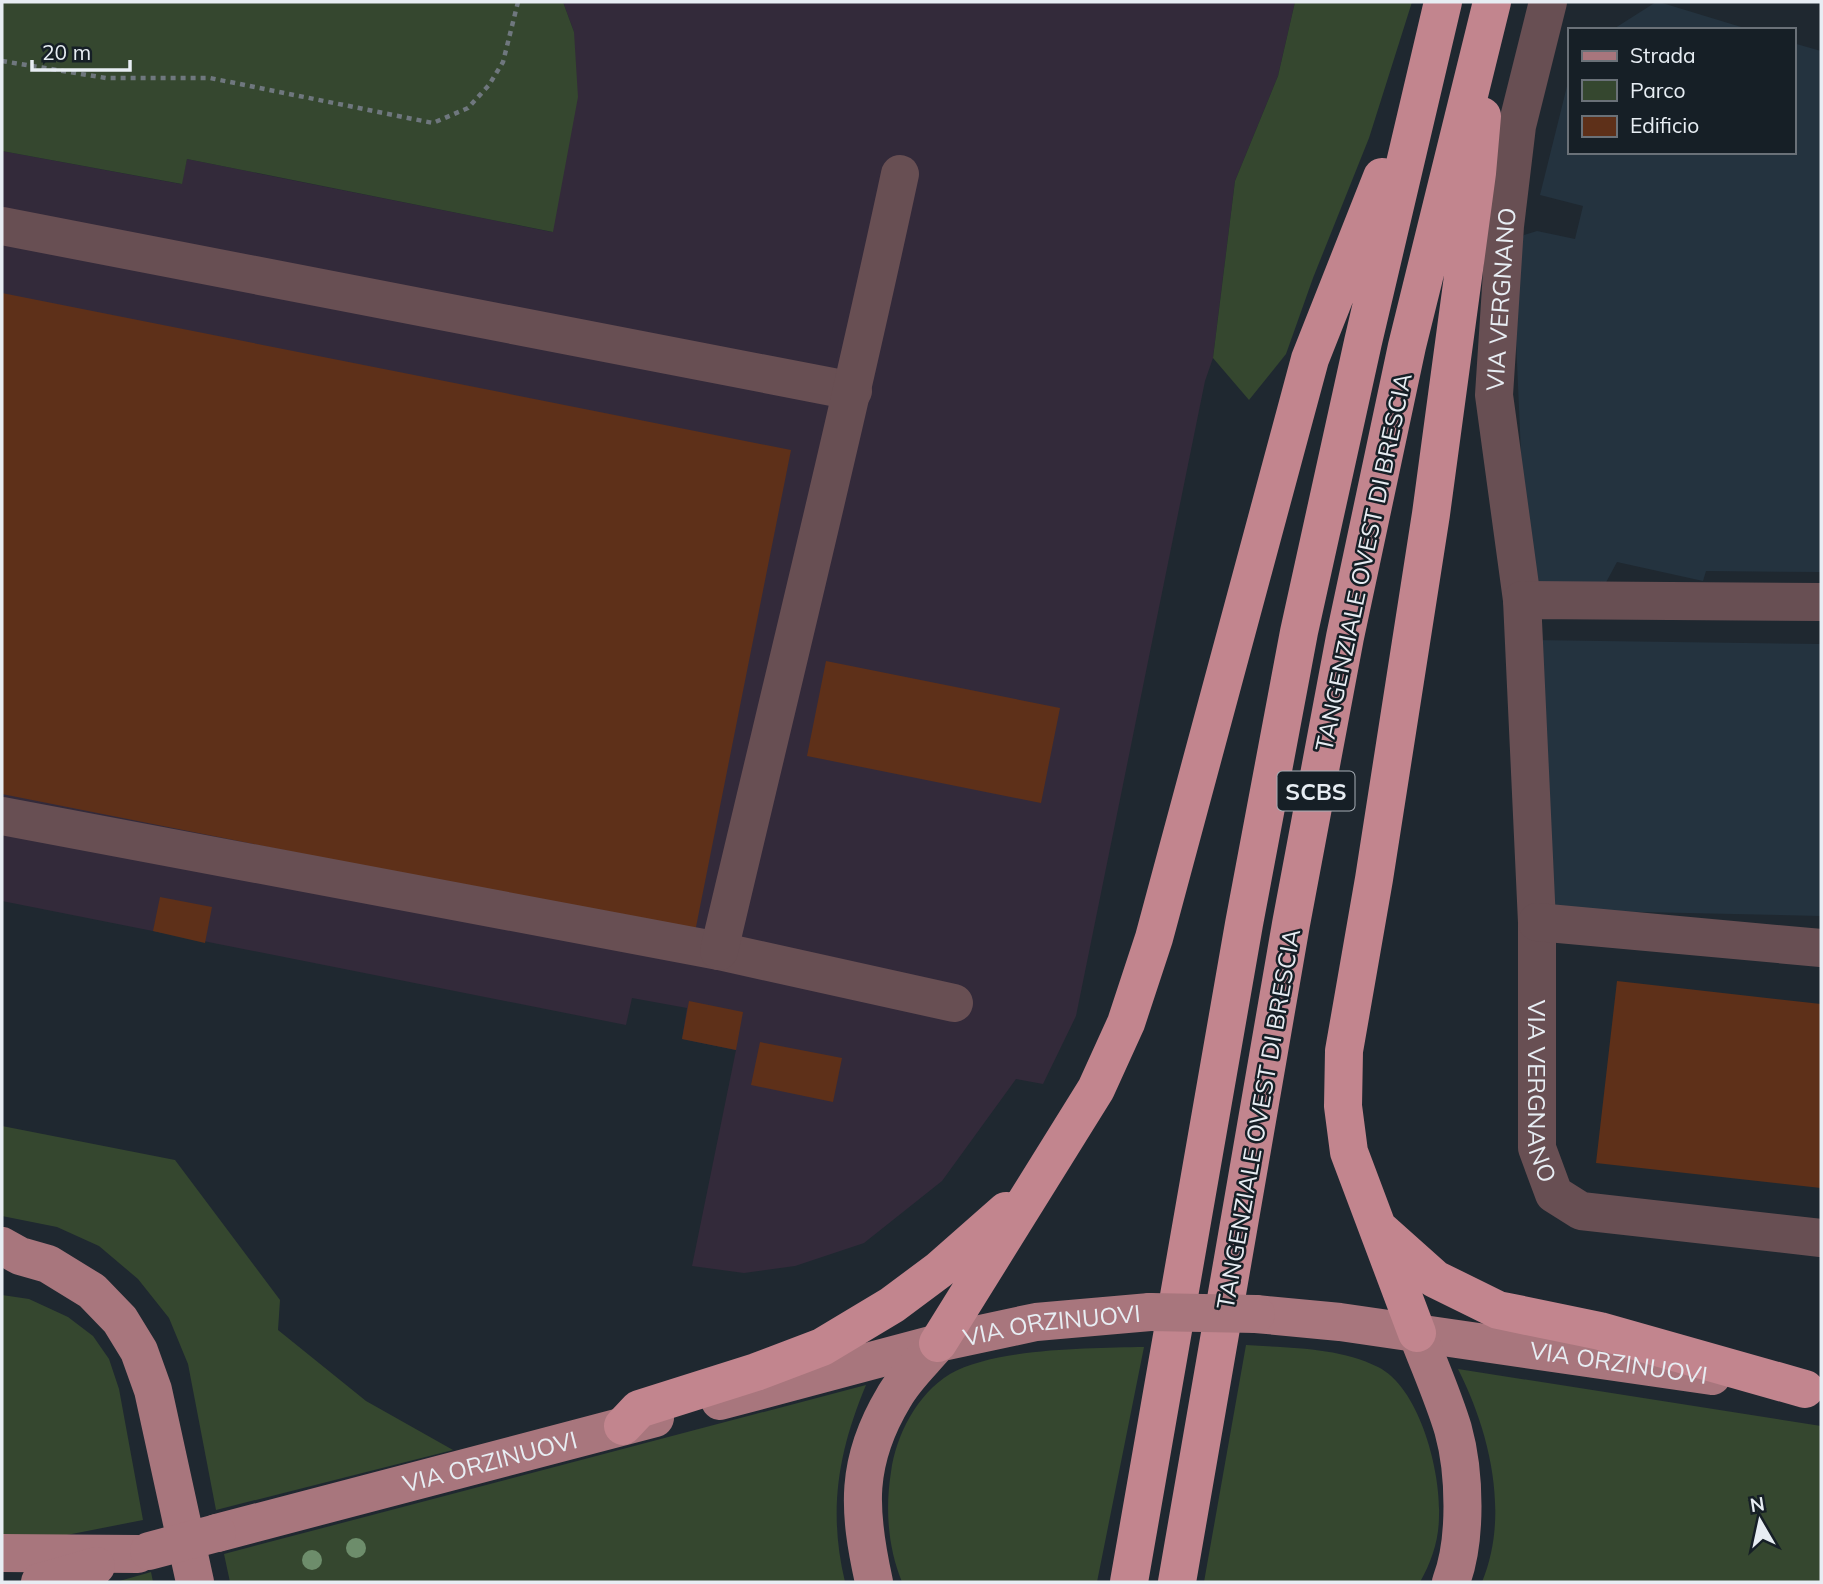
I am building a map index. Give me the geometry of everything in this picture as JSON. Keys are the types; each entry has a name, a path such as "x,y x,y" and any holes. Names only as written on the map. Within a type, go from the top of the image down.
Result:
{"highway":[{"name":"TANGENZIALE OVEST DI BRESCIA","path":"1129,1582 1244,924 1299,632 1363,342 1443,2"},
{"name":"TANGENZIALE OVEST DI BRESCIA","path":"1177,1582 1291,924 1345,636 1407,346 1491,4"},
{"path":"1417,1333 1349,1152 1343,1106 1344,1051 1374,879 1433,500 1477,173 1491,4"},
{"path":"939,1343 1096,1089 1126,1023 1154,938 1310,359 1428,61"},
{"path":"623,1426 639,1409 757,1372 822,1347 892,1305 998,1220 1051,1164"},
{"path":"1375,1226 1435,1279 1498,1310 1600,1331 1813,1390"}],"main road":[{"path":"8,1253 48,1264 92,1291 120,1320 139,1351 153,1390 195,1582"},
{"name":"VIA ORZINUOVI","path":"40,1582 143,1552 939,1343 1036,1322 1150,1312 1256,1314 1340,1322 1813,1390"},
{"path":"1417,1333 1453,1430 1460,1472 1460,1542 1451,1582"},
{"name":"VIA ORZINUOVI","path":"874,1582 861,1512 864,1470 876,1433 895,1395 939,1343"},
{"path":"2,1553 143,1552"}],"street":[{"name":"VIA VERGNANO","path":"1548,2 1517,126 1505,226 1494,395 1522,600 1537,922 1537,1148 1554,1194 1581,1211 1821,1238"},
{"path":"719,951 853,391 900,174"},
{"path":"2,226 853,391"},
{"path":"1522,600 1821,602"},
{"path":"2,816 719,951 954,1003"},
{"path":"1537,922 1821,948"}],"path":[{"path":"2,61 106,78 210,78 433,123 468,108 489,85 503,62 518,2"}],"shaded area":[{"path":"563,2 1295,2 1278,76 1235,181 1213,358 1205,381 1076,1016 1043,1084 1016,1079 942,1181 864,1243 795,1266 744,1273 692,1266 736,1050 682,1039 687,1008 632,998 626,1025 2,901 2,151 181,184 187,159 552,232 574,32"},
{"path":"1659,2 1744,28 1615,28"},
{"path":"1795,44 1821,51 1821,572 1706,571 1703,581 1617,562 1603,588 1539,584 1526,568 1513,271 1518,244 1524,235 1537,231 1575,239 1583,206 1540,195 1568,82 1568,154 1795,154"},
{"path":"1531,640 1821,644 1821,916 1548,910"}],"green space":[{"path":"2,2 563,2 574,32 578,97 553,232 187,159 182,184 2,151"},
{"path":"1295,2 1412,2 1369,138 1286,354 1249,400 1213,358 1235,181 1278,76"},
{"path":"2,1126 175,1160 280,1300 278,1330 366,1401 453,1450 216,1510 188,1364 169,1318 138,1279 99,1246 57,1227 2,1216"},
{"path":"2,1295 29,1299 68,1317 93,1336 109,1359 119,1389 143,1520 21,1544 2,1544"},
{"path":"1246,1345 1330,1352 1363,1360 1393,1378 1406,1393 1432,1455 1439,1498 1436,1541 1420,1582 1204,1582"},
{"path":"1144,1347 1097,1582 902,1582 889,1528 891,1472 903,1430 918,1404 938,1382 969,1365 1017,1354"},
{"path":"1458,1369 1821,1426 1821,1582 1482,1582 1495,1529 1492,1474 1479,1419"},
{"path":"866,1385 849,1434 839,1482 837,1531 845,1582 230,1582 224,1554"},
{"path":"151,1572 153,1582 116,1582"}],"building":[{"path":"2,293 791,450 695,932 2,794"},
{"path":"826,661 1060,708 1041,803 807,756"},
{"path":"160,897 212,907 205,943 153,931"},
{"path":"1617,981 1821,1004 1821,1188 1596,1163"},
{"path":"689,1001 743,1012 736,1050 682,1039"},
{"path":"760,1042 842,1058 833,1102 751,1085"}]}
